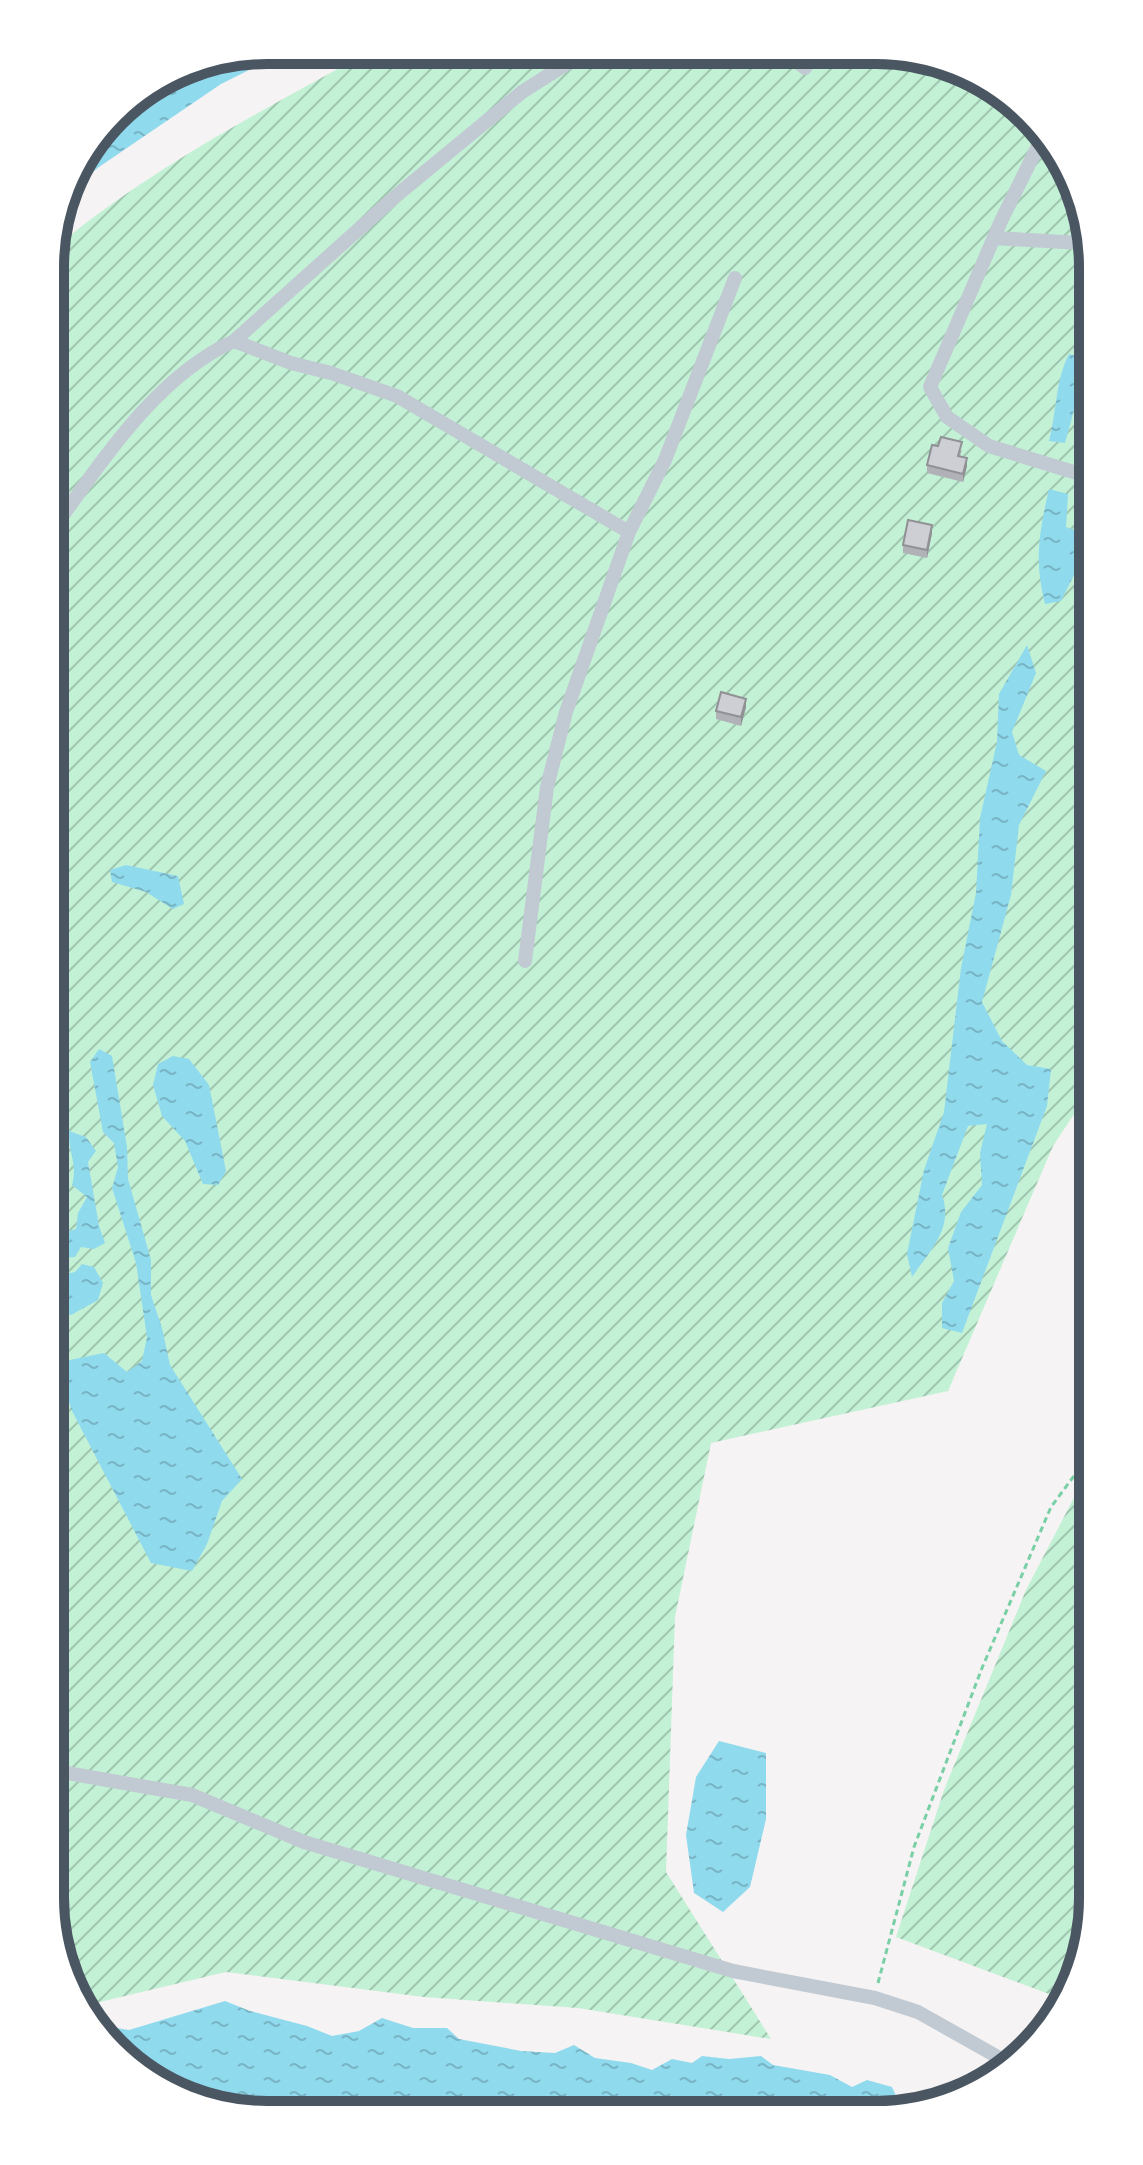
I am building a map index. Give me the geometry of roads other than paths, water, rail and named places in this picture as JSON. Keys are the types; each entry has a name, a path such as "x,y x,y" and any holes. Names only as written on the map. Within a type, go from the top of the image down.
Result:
{"street":[{"path":"64,515 154,397 209,352 234,341 408,185 522,92 566,64"},
{"path":"1038,145 994,238 930,387 947,417 989,446 1079,474"},
{"path":"994,238 1077,243"},
{"path":"525,961 547,787 566,712 629,532 665,460 735,278"},
{"path":"234,341 291,363 397,396 629,532"},
{"path":"64,1772 192,1795 304,1842 733,1971 875,1998 918,2012 1000,2058"}],"water":[{"path":"260,65 221,84 84,180 114,133 133,114 165,91 214,71"},
{"path":"1069,354 1079,357 1079,392 1065,443 1049,441 1064,364"},
{"path":"1049,489 1068,494 1066,527 1079,531 1079,565 1061,601 1045,604 1039,546"},
{"path":"1027,645 1036,673 1012,732 1019,755 1046,771 1019,825 1011,895 982,1002 1002,1041 1027,1065 1051,1069 1047,1106 962,1333 942,1328 942,1303 954,1281 948,1248 961,1212 982,1185 980,1153 987,1124 968,1126 942,1195 945,1207 943,1229 912,1277 907,1254 924,1170 944,1112 961,968 976,893 980,818 997,742 999,694"},
{"path":"126,865 178,876 184,904 173,909 146,892 112,882 110,870"},
{"path":"99,1049 112,1056 127,1147 128,1179 151,1260 151,1295 170,1365 242,1479 222,1501 207,1544 192,1571 151,1563 72,1411 64,1388 64,1361 104,1353 127,1372 142,1361 147,1337 136,1263 112,1188 118,1167 114,1143 103,1132 90,1062"},
{"path":"173,1056 189,1059 209,1085 226,1171 218,1185 203,1184 185,1141 162,1116 153,1085 158,1064"},
{"path":"69,1131 86,1137 96,1151 88,1162 105,1243 94,1249 81,1247 75,1257 64,1258 64,1232 76,1229 78,1213 87,1197 72,1185 74,1171"},
{"path":"82,1264 94,1267 103,1283 98,1300 71,1315 64,1312 64,1274 75,1272"},
{"path":"719,1741 766,1753 766,1819 750,1887 723,1912 694,1893 686,1835 696,1777"},
{"path":"225,2001 332,2036 359,2031 382,2018 413,2028 447,2028 459,2039 521,2051 555,2053 574,2045 595,2058 631,2063 652,2070 672,2059 692,2063 702,2056 729,2059 761,2056 773,2065 830,2075 852,2087 867,2080 892,2087 898,2100 241,2099 202,2090 177,2080 133,2051 110,2027 129,2030"}]}
